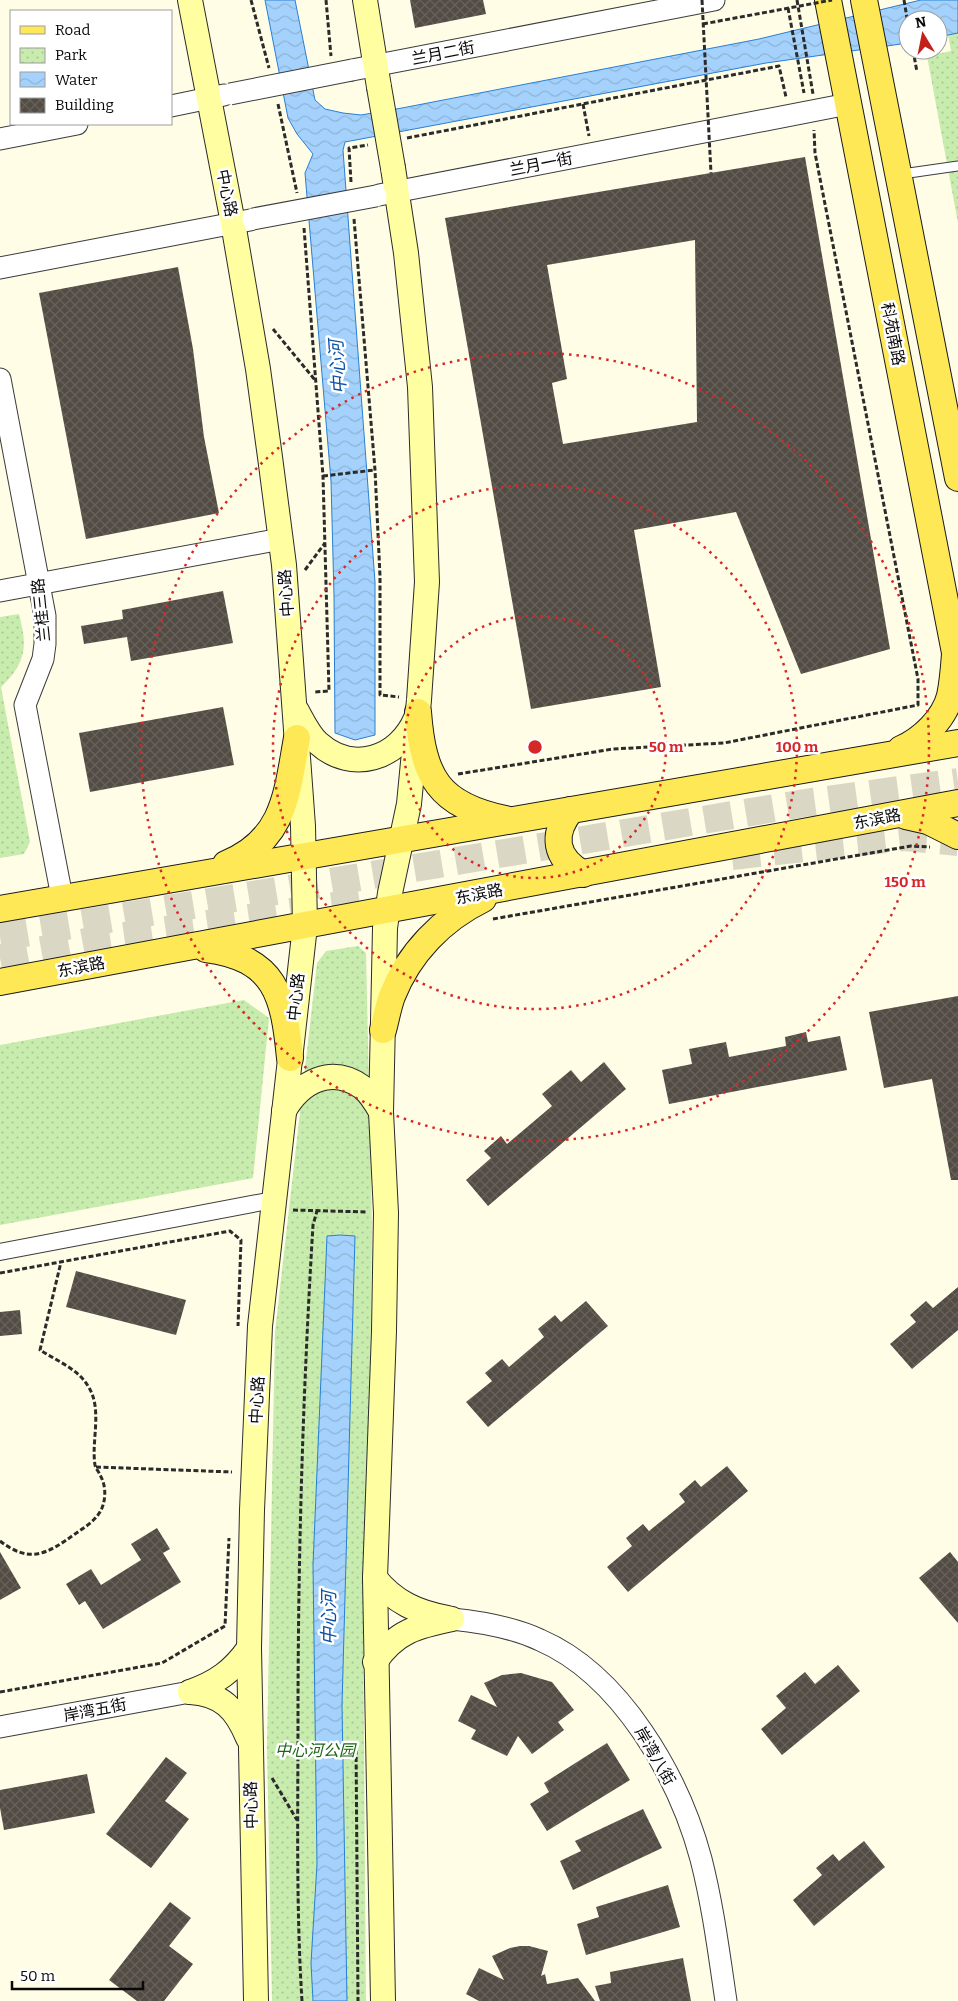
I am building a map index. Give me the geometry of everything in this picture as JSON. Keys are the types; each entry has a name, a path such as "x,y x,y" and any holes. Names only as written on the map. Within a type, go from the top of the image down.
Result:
{"main road":[{"name":"中心路","path":"190,0 219,96 243,221 258,369 287,594 304,857 305,926 260,1326 252,1510 249,1648 256,2001"},
{"path":"365,0 393,168 387,194 406,253 418,358 423,437 427,582 418,712 409,804 391,886 385,936 381,1112 386,1213 384,1331 375,1578 382,2001"},
{"name":"科苑南路","path":"828,0 954,625 956,661 949,698 939,718 925,734 909,746 887,755"},
{"path":"864,0 958,478"},
{"path":"294,705 316,742 329,751 345,758 362,760 392,750 411,729 418,712"},
{"path":"418,712 422,748 426,764 433,778 462,805 486,815 513,820"},
{"path":"207,872 238,860 253,850 275,825 287,793 297,738"},
{"path":"0,909 958,742"},
{"name":"东滨路","path":"0,982 958,803"},
{"path":"571,810 561,826 559,847 564,859 572,868 583,874"},
{"path":"898,815 928,821 948,843"},
{"path":"383,1030 392,997 418,950 438,928 466,907 502,889"},
{"path":"190,947 224,951 253,962 267,977 281,999 287,1021 290,1058"},
{"path":"283,1112 290,1100 300,1089 312,1082 325,1078 338,1078 350,1080 363,1088 381,1112"},
{"path":"375,1578 393,1598 404,1604 434,1616 452,1619"},
{"path":"375,1662 388,1645 406,1632 420,1626 452,1619"},
{"path":"190,1692 222,1678 249,1648"},
{"path":"190,1692 203,1693 222,1701 238,1717 250,1741"}],"street":[{"name":"兰月二街","path":"172,106 352,70 378,76 714,0"},
{"name":"兰月一街","path":"0,268 790,116 814,101 846,95"},
{"path":"0,139 72,125"},
{"name":"兰桂三路","path":"0,379 45,616 43,659 25,705 62,897"},
{"path":"0,591 281,538"},
{"path":"0,1252 273,1200"},
{"name":"岸湾八街","path":"452,1619 500,1626 542,1640 587,1669 632,1716 666,1771 695,1840 709,1896 726,2001"},
{"name":"岸湾五街","path":"0,1727 190,1692"}],"lane":[{"path":"898,174 958,166"}],"path":[{"path":"252,0 270,72"},
{"path":"326,0 332,59"},
{"path":"702,0 711,173"},
{"path":"433,778 613,749 724,743 918,705 918,679 815,153 814,101 797,0"},
{"path":"703,24 832,0"},
{"path":"788,8 804,93"},
{"path":"915,60 917,72"},
{"path":"406,138 779,66 790,116"},
{"path":"277,99 298,195"},
{"path":"583,104 592,154"},
{"path":"351,192 349,148 368,145"},
{"path":"353,210 374,470 380,576 380,695"},
{"path":"304,224 323,476 329,691"},
{"path":"271,327 316,380"},
{"path":"323,476 374,470"},
{"path":"486,920 911,846 930,847 948,843"},
{"path":"302,2001 297,1925 298,1655 305,1343 312,1225 317,1211 386,1213"},
{"path":"0,1273 230,1231 241,1240 238,1327"},
{"path":"0,1541 18,1552 26,1554 45,1553 54,1549 91,1523 102,1509 104,1500 104,1482 95,1467 95,1406 89,1387 77,1372 40,1350 61,1262"},
{"path":"95,1467 232,1472 231,1481"},
{"path":"0,1692 162,1663 225,1626 229,1530"}],"green space":[{"path":"942,0 958,0 958,223 928,60 948,60 948,52 951,51 948,34 948,10 944,10"},
{"path":"19,614 24,645 23,654 16,670 1,687 30,842 24,854 0,858 0,617"},
{"name":"中心河公园","path":"358,946 366,953 372,1228 370,1401 363,1610 366,2001 272,2001 267,1745 275,1332 317,963 326,951"},
{"path":"244,1000 269,1018 253,1178 0,1225 0,1045"}],"water":[{"name":"中心河","path":"265,0 295,0 315,100 325,109 361,115 759,39 921,0 958,0 958,33 948,35 948,10 898,10 898,44 766,63 345,142 343,150 375,582 375,735 355,740 335,733 331,481 305,173 313,154 297,134 288,118"},
{"name":"中心河","path":"327,1236 355,1236 342,1705 347,2001 313,2001 311,1963 317,1864 313,1565"}],"building":[{"path":"410,0 483,0 486,14 415,28"},
{"path":"805,157 890,649 801,674 736,512 634,530 661,687 531,709 445,218","holes":["695,240 697,422 563,444 552,383 567,379 547,265"]},
{"path":"178,267 193,349 204,437 219,513 86,539 39,293"},
{"path":"223,591 233,643 131,661 127,637 84,644 81,626 123,619 122,610"},
{"path":"223,707 234,765 90,792 79,733"},
{"path":"958,996 958,1180 951,1180 932,1079 884,1088 869,1012"},
{"path":"806,1032 808,1042 840,1036 847,1070 669,1104 662,1070 692,1064 689,1049 726,1042 729,1057 786,1046 785,1037"},
{"path":"604,1062 626,1089 488,1206 466,1180 491,1158 484,1151 501,1136 507,1144 552,1106 542,1094 571,1070 581,1082"},
{"path":"76,1271 186,1300 176,1335 66,1307"},
{"path":"958,1287 958,1330 912,1369 890,1344 916,1322 910,1315 926,1301 933,1308"},
{"path":"586,1301 608,1326 488,1427 466,1402 492,1381 485,1373 502,1359 509,1367 544,1337 538,1329 555,1315 561,1322"},
{"path":"20,1310 22,1334 0,1336 0,1312"},
{"path":"727,1466 748,1491 628,1592 607,1567 632,1546 626,1538 643,1524 649,1531 685,1502 679,1494 695,1480 701,1487"},
{"path":"157,1528 170,1549 163,1553 181,1582 103,1629 85,1601 79,1605 66,1584 91,1569 101,1585 141,1560 131,1544"},
{"path":"0,1552 21,1588 0,1600"},
{"path":"950,1552 958,1562 958,1623 919,1578"},
{"path":"838,1665 860,1691 782,1755 761,1729 786,1708 776,1696 805,1672 815,1684"},
{"path":"521,1673 552,1682 574,1710 558,1722 564,1730 532,1754 518,1736 507,1756 471,1739 476,1730 458,1721 471,1695 497,1707 484,1683 502,1675"},
{"path":"607,1743 630,1780 547,1831 530,1804 549,1792 544,1783"},
{"path":"166,1757 187,1773 165,1801 189,1819 151,1868 106,1834"},
{"path":"87,1774 95,1813 4,1830 0,1808 0,1790"},
{"path":"643,1809 662,1848 573,1890 560,1861 581,1851 575,1841"},
{"path":"864,1841 885,1867 814,1926 793,1900 822,1875 816,1868 833,1854 839,1861"},
{"path":"668,1885 680,1927 586,1955 577,1924 599,1917 596,1907"},
{"path":"170,1902 191,1918 169,1946 193,1964 164,2001 137,2001 109,1980"},
{"path":"520,1946 529,1946 548,1951 541,1976 545,1974 547,1984 578,1978 595,2001 479,2001 466,1994 479,1968 504,1980 492,1956"},
{"path":"683,1958 691,2001 600,2001 595,1986 611,1983 610,1972"}],"tunnel":[{"path":"0,937 805,803 958,782"},
{"path":"732,856 905,837 958,842"},
{"path":"0,958 103,939 369,901"}]}
